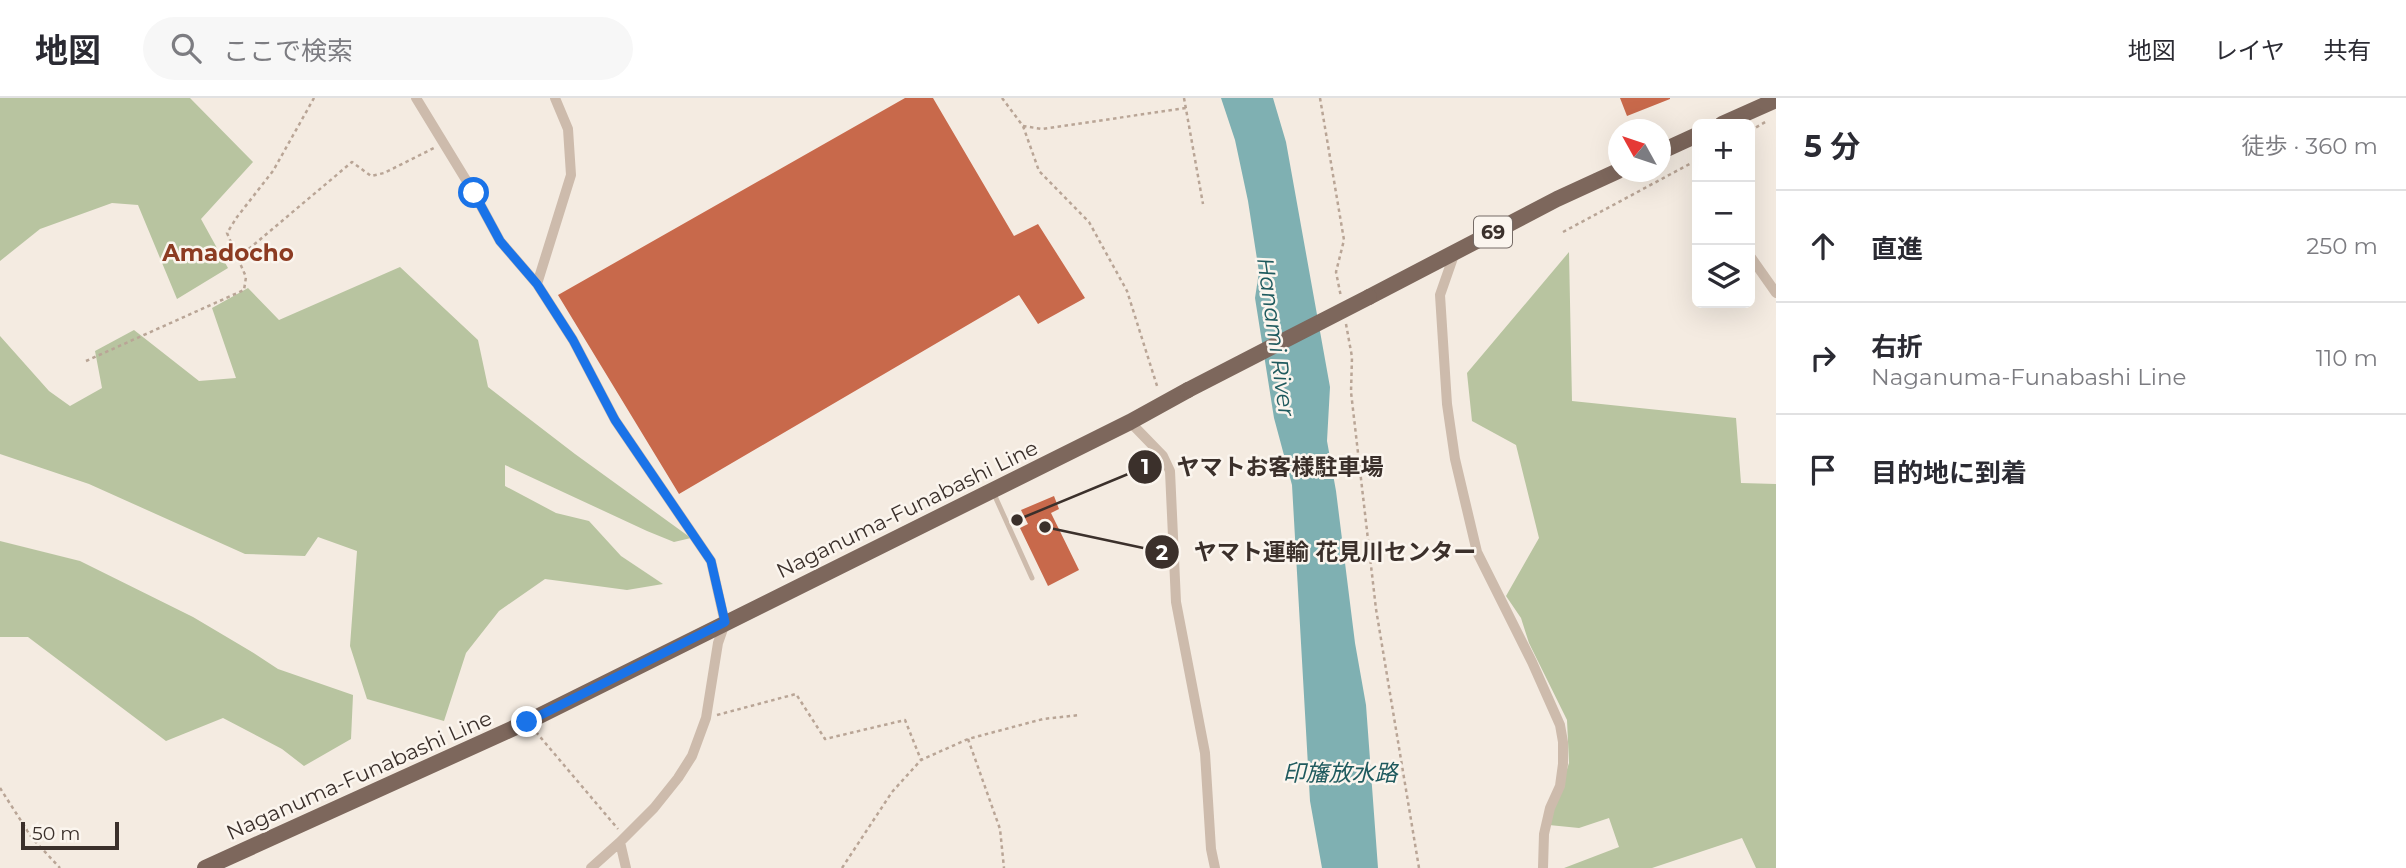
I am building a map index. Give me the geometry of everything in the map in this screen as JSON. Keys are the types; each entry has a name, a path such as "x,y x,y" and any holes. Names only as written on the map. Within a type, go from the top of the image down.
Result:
{"main road":[{"path":"1733,119 1776,100"},
{"path":"1671,147 1692,137"},
{"name":"Naganuma-Funabashi Line","path":"205,868 527,722 1130,422 1557,199 1608,176"}],"street":[{"path":"416,98 500,241 537,284 573,340 615,420 711,561 725,622 718,643 706,718 692,756 678,778 623,840 591,868"},
{"path":"537,284 571,175 568,129 555,98"},
{"path":"1456,251 1440,295 1447,404 1455,459 1477,552 1532,662 1560,725 1563,742 1560,786 1550,808 1544,834 1543,868"},
{"path":"1755,263 1776,293"},
{"path":"1130,422 1163,456 1170,471 1177,602 1205,753 1211,849 1215,868"},
{"path":"623,840 626,868"}],"lane":[{"path":"993,491 1032,578"}],"path":[{"path":"86,361 244,290 246,277 227,233 274,171 314,98"},
{"path":"1002,98 1023,126 1039,171 1089,222 1128,291 1163,404"},
{"path":"1184,98 1203,204"},
{"path":"1320,98 1344,240 1336,271 1343,308"},
{"path":"1023,126 1042,129 1185,108"},
{"path":"1755,128 1776,116"},
{"path":"238,258 352,162 371,176 384,173 443,144"},
{"path":"1563,232 1692,163"},
{"path":"1345,320 1352,356 1351,392 1376,609 1419,868"},
{"path":"706,718 796,694 825,738 905,720 921,760"},
{"path":"842,868 892,792 921,760 968,739 1042,719 1080,715"},
{"path":"527,722 623,840"},
{"path":"968,739 1000,829 1004,868"},
{"path":"0,788 32,838 60,868"}],"green space":[{"path":"0,98 190,98 253,162 201,219 228,268 177,299 138,205 112,203 40,229 0,261"},
{"path":"1569,252 1572,401 1736,418 1741,483 1776,484 1776,868 1756,868 1742,838 1652,868 1564,868 1619,847 1609,818 1579,828 1549,825 1569,763 1567,720 1529,643 1521,618 1506,596 1539,538 1516,445 1472,421 1467,373"},
{"path":"400,267 478,340 488,387 691,538 674,542 505,465 505,486 556,513 589,521 621,556 663,584 627,590 545,579 499,611 466,653 444,721 367,699 350,646 357,551 318,537 305,556 245,554 89,484 0,454 0,336 49,391 70,406 102,388 95,351 134,330 199,381 236,378 212,308 248,288 279,320"},
{"path":"0,541 80,561 193,617 278,669 353,695 351,739 304,766 282,749 223,718 166,741 28,637 0,637"}],"water":[{"name":"印旛放水路","path":"1221,98 1273,98 1286,142 1330,387 1327,441 1366,705 1378,868 1322,868 1310,801 1292,485 1274,418 1255,298 1259,272 1248,201 1235,140"}],"building":[{"path":"905,98 933,98 1014,236 1038,224 1085,298 1038,324 1019,295 679,494 558,295"},
{"path":"1620,98 1670,98 1670,99 1627,116"},
{"path":"1054,496 1059,509 1051,513 1079,570 1048,586 1020,528 1028,524 1021,510"}],"place":[{"name":"ヤマトお客様駐車場","path":"1017,520"},
{"name":"ヤマト運輸 花見川センター","path":"1045,527"}],"district":[{"name":"Amadocho","path":"228,253"}],"route":[{"path":"474,193 500,241 537,284 573,340 615,420 711,561 725,622 527,722"}],"water label":[{"name":"Hanami River","path":"1276,337"}]}
